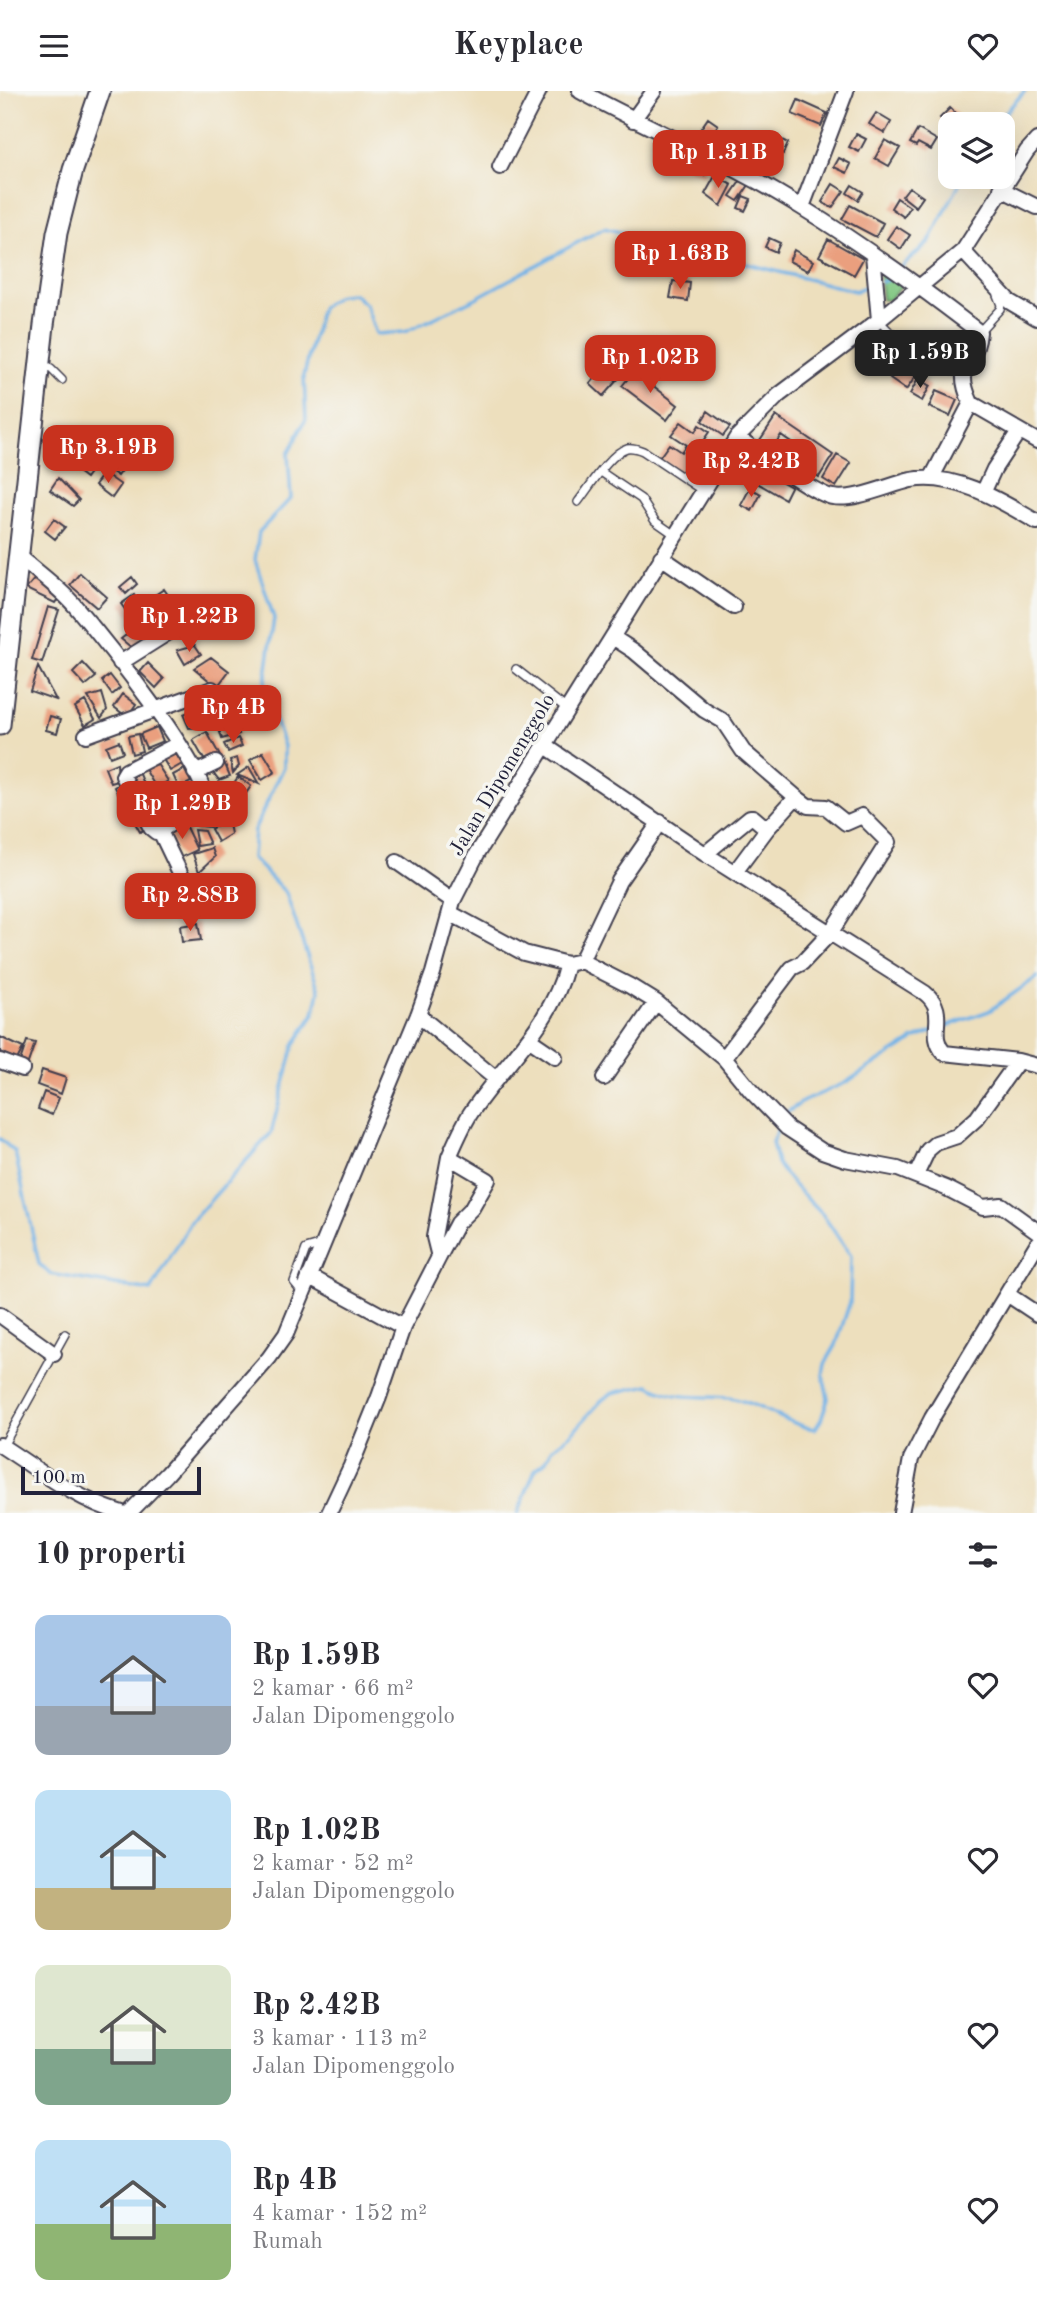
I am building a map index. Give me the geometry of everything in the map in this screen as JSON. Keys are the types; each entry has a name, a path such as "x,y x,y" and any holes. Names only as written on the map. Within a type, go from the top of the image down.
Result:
{"main road":[{"path":"0,725 39,364 57,233 73,170 100,91"}],"street":[{"path":"500,167 540,91"},
{"path":"580,91 633,120 688,144 802,207 920,286 979,332 963,374 964,386 971,403 1037,441"},
{"path":"633,120 654,91"},
{"path":"802,207 846,91"},
{"name":"Jalan Dipomenggolo","path":"1015,169 1037,140"},
{"path":"1002,189 1037,207"},
{"name":"Jalan Dipomenggolo","path":"129,1513 269,1358 286,1334 418,1015 452,907 477,854 737,437 779,395 879,320 962,251 1002,189"},
{"path":"962,251 1010,302 1037,318"},
{"path":"873,254 879,320"},
{"path":"931,478 971,403"},
{"path":"983,493 994,469 1019,431"},
{"path":"737,437 814,489 835,498 931,478 983,493 1037,521"},
{"path":"19,556 73,604 156,709 178,744 195,773 206,796 205,801 156,832 151,828 123,775 178,744"},
{"path":"661,557 734,607"},
{"path":"120,663 174,629"},
{"path":"614,638 704,710 723,721 743,751 808,806 826,807 845,823 862,816 888,842 831,932 802,963 793,968 724,1058"},
{"path":"86,735 212,689"},
{"path":"544,745 705,854 831,932 933,1000 938,1008 939,1048 950,1055 1018,1061 1037,1066"},
{"path":"195,773 216,763"},
{"path":"735,872 767,829 796,797"},
{"path":"705,854 750,817 767,829"},
{"path":"439,1257 434,1237 449,1157 469,1115 530,1040 559,993 619,881 660,822"},
{"path":"160,831 184,879"},
{"path":"397,862 452,907 524,953 574,963 630,986 656,1002 724,1058 782,1123 822,1151 916,1175 983,1207 1001,1205 1037,1231"},
{"path":"604,1078 656,1002"},
{"path":"418,1015 496,1079"},
{"path":"530,1040 555,1057"},
{"path":"0,1061 22,1069"},
{"path":"916,1175 928,1150 936,1143 957,1136 977,1118 1018,1061"},
{"path":"329,1513 379,1397 402,1327 457,1223 472,1208 488,1180 449,1157"},
{"path":"901,1513 911,1458 932,1418 1037,1244"},
{"path":"309,1276 402,1327"},
{"path":"1007,1294 1037,1314"},
{"path":"0,1315 54,1354"},
{"path":"2,1446 57,1483 108,1509 122,1513"}],"lane":[{"path":"979,332 1000,309 996,287"},
{"path":"879,320 903,345 963,374"},
{"path":"39,364 51,369 62,380"},
{"path":"578,502 615,454 634,447 703,491"},
{"path":"601,472 641,499 655,521 675,535"},
{"path":"516,669 567,709"},
{"path":"304,1294 294,1282 301,1260 306,1249 316,1246 321,1248"},
{"path":"2,1446 65,1334"}],"green space":[{"path":"878,264 906,282 889,300 882,300"}],"building":[{"path":"798,100 827,113 821,126 792,114"},
{"path":"876,113 891,122 885,133 869,124"},
{"path":"708,118 718,125 705,144 695,137"},
{"path":"918,129 937,140 931,150 918,143 916,146 910,143"},
{"path":"856,134 866,139 859,152 849,147"},
{"path":"774,136 788,143 783,154 769,147"},
{"path":"731,137 744,146 738,156 725,147"},
{"path":"885,140 900,148 889,166 875,158"},
{"path":"765,151 780,159 774,170 759,162"},
{"path":"839,158 851,164 847,173 834,167"},
{"path":"690,159 707,165 704,175 687,168"},
{"path":"715,176 732,185 721,206 705,194"},
{"path":"741,180 749,185 738,201 730,196"},
{"path":"833,184 844,191 832,208 822,202"},
{"path":"852,185 863,192 858,200 847,193"},
{"path":"909,187 923,197 916,207 902,196"},
{"path":"743,196 751,199 745,211 738,208"},
{"path":"897,198 910,207 904,217 891,208"},
{"path":"850,205 883,223 876,237 842,219"},
{"path":"896,226 910,235 901,249 887,239"},
{"path":"769,238 780,243 776,252 765,247"},
{"path":"828,239 863,259 854,275 819,256"},
{"path":"794,250 813,261 808,271 789,261"},
{"path":"673,281 690,283 688,301 670,298"},
{"path":"614,356 628,368 603,396 590,384"},
{"path":"899,365 916,376 906,390 890,379"},
{"path":"634,371 678,405 667,420 622,386"},
{"path":"918,379 930,386 922,401 910,394"},
{"path":"936,391 957,400 950,416 929,407"},
{"path":"708,411 730,427 723,436 702,421"},
{"path":"776,416 833,455 819,477 807,469 814,458 781,435 772,449 760,440"},
{"path":"681,422 695,432 699,425 709,432 681,473 659,458 669,444 681,452 686,445 671,435"},
{"path":"64,429 82,440 76,450 58,439"},
{"path":"736,447 749,454 745,461 791,487 785,499 726,465"},
{"path":"76,454 94,467 86,478 69,465"},
{"path":"106,454 124,468 118,476 100,463"},
{"path":"837,455 851,463 836,487 823,479"},
{"path":"104,473 121,485 112,498 95,485"},
{"path":"58,478 79,500 73,506 50,490"},
{"path":"750,488 761,494 752,511 741,505"},
{"path":"54,519 65,527 55,539 45,531"},
{"path":"80,573 107,597 97,608 70,585"},
{"path":"36,577 59,597 55,603 26,589"},
{"path":"132,577 137,584 126,594 120,587"},
{"path":"164,589 179,611 165,621 149,599"},
{"path":"134,595 145,610 132,619 121,604"},
{"path":"48,607 59,610 42,663 32,660"},
{"path":"135,628 143,640 132,648 121,639"},
{"path":"195,645 201,654 185,664 177,650"},
{"path":"211,657 229,671 217,687 194,668"},
{"path":"83,663 96,677 85,686 73,673"},
{"path":"148,663 164,679 156,688 140,672"},
{"path":"38,667 56,700 30,691"},
{"path":"110,675 120,688 112,695 102,681"},
{"path":"102,693 107,710 101,718 88,697"},
{"path":"123,694 136,704 127,717 114,707"},
{"path":"231,699 236,710 206,723 201,712"},
{"path":"85,701 95,719 85,725 75,707"},
{"path":"194,710 201,727 189,728 183,714"},
{"path":"50,716 61,719 57,733 46,730"},
{"path":"235,721 239,734 222,739 218,726"},
{"path":"157,727 163,741 146,748 140,734"},
{"path":"207,732 220,756 206,763 193,740"},
{"path":"138,734 142,751 132,754 128,736"},
{"path":"238,738 242,746 228,752 224,744"},
{"path":"119,741 123,752 110,757 106,746"},
{"path":"175,752 182,764 170,771 163,759"},
{"path":"263,752 275,772 262,780 250,760"},
{"path":"237,758 239,766 233,773 230,760"},
{"path":"224,762 230,776 219,780 210,768"},
{"path":"117,763 118,781 111,783 105,768"},
{"path":"157,764 168,781 156,788 145,769"},
{"path":"249,767 259,784 237,775"},
{"path":"184,769 191,782 179,788 173,775"},
{"path":"140,774 145,787 137,790 132,777"},
{"path":"238,777 251,786 243,798 230,789"},
{"path":"120,784 146,829 140,832 115,787"},
{"path":"191,788 202,796 188,806 183,791"},
{"path":"223,805 229,813 212,826 206,817"},
{"path":"195,816 209,827 188,824"},
{"path":"228,819 231,834 218,842 211,829"},
{"path":"185,825 197,850 180,858 168,833"},
{"path":"194,830 204,831 210,844 197,846"},
{"path":"212,848 215,857 199,872 193,854"},
{"path":"190,896 198,902 195,912 186,909"},
{"path":"198,923 201,940 182,942 180,926"},
{"path":"0,1037 23,1048 17,1060 0,1052"},
{"path":"27,1041 35,1043 28,1063 19,1064"},
{"path":"42,1070 66,1078 61,1094 37,1085"},
{"path":"44,1092 59,1098 52,1115 38,1109"}],"waterway":[{"path":"1006,112 1025,91"},
{"path":"900,268 929,242 957,189"},
{"path":"0,1139 15,1152 39,1264 50,1274 151,1291 191,1222 271,1133 294,1045 314,1014 319,991 286,893 252,858 254,830 284,767 284,746 264,689 274,618 255,560 259,532 291,498 288,454 306,419 304,375 321,308 339,295 354,294 366,305 376,334 405,332 476,298 604,228 855,291 873,284"},
{"path":"881,282 895,273"},
{"path":"941,1028 989,1011 1037,977"},
{"path":"783,1120 786,1113 804,1101 845,1083 914,1039 934,1031"},
{"path":"518,1513 535,1470 547,1460 552,1449 612,1393 649,1385 678,1395 729,1398 750,1403 815,1429 828,1398 823,1375 825,1364 836,1345 850,1302 851,1256 823,1215 777,1164 772,1142 779,1127"}]}
